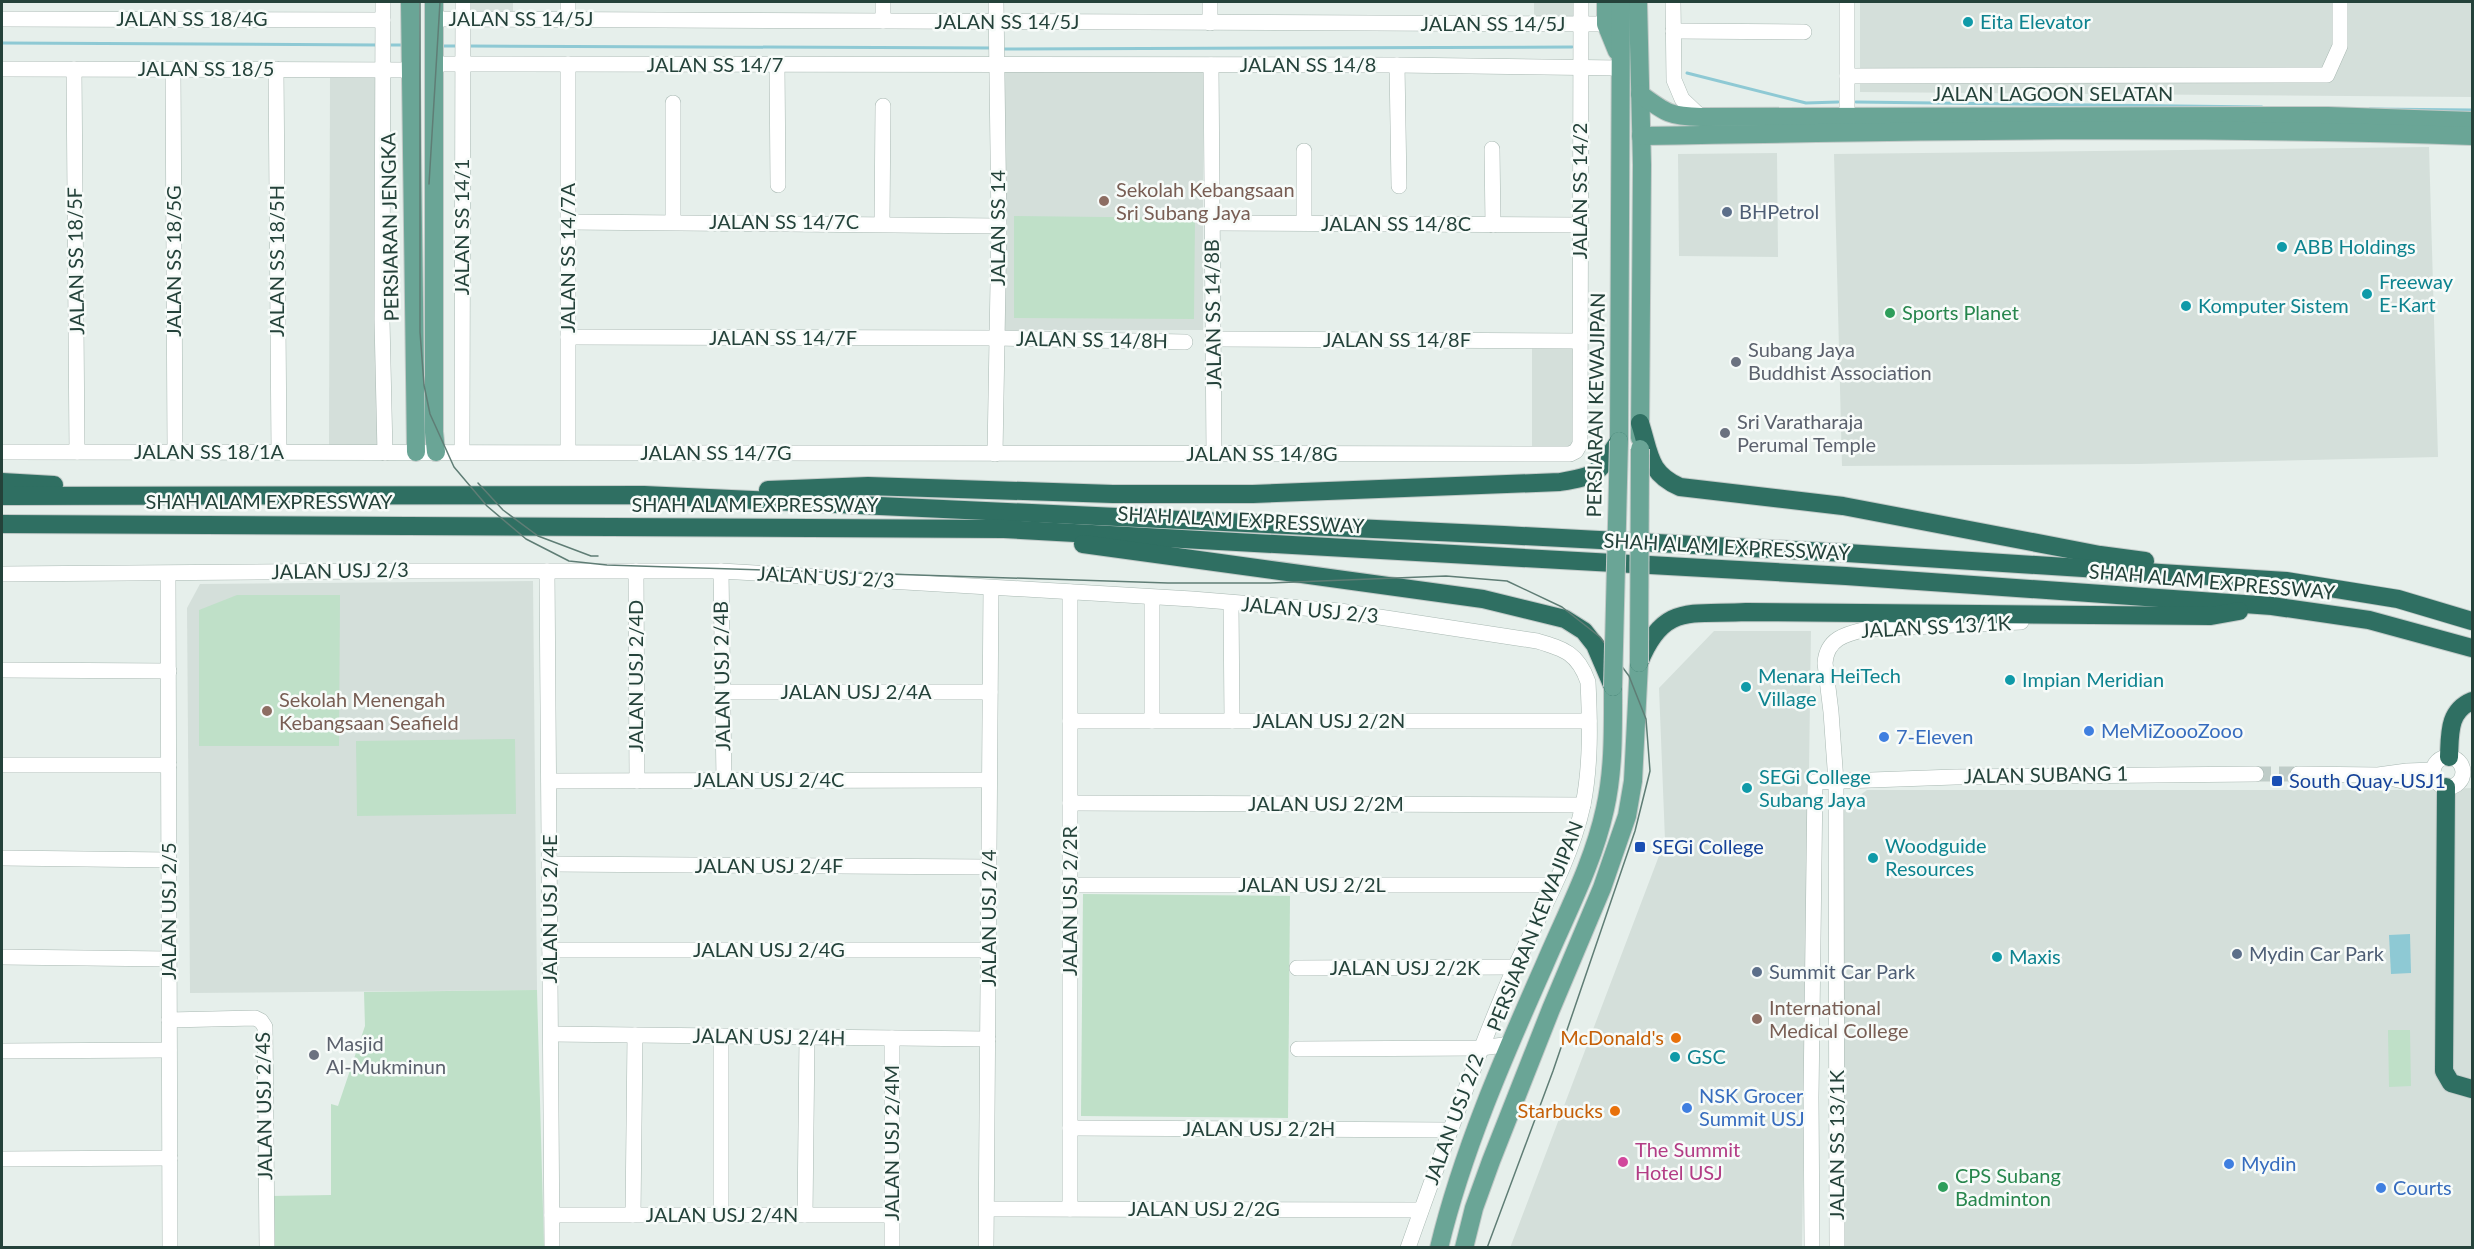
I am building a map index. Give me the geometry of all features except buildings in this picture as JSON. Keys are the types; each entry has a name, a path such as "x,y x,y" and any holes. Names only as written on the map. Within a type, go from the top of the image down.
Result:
{"highway":[{"path":"1640,423 1654,468 1667,481 1680,487 1843,506 2100,555 2286,581"},
{"path":"644,495 868,486 1113,494 1253,494 1560,482 1589,477 1599,471 1619,441"},
{"path":"2,482 284,496"},
{"name":"SHAH ALAM EXPRESSWAY","path":"2,496 644,495 1643,542 2286,581 2398,599 2472,621"},
{"name":"SHAH ALAM EXPRESSWAY","path":"2,524 1004,529 1846,576 2272,606 2369,620 2472,648"},
{"path":"2,536 159,535 280,526"},
{"path":"1004,529 1062,541 1483,599 1565,619 1584,631 1595,645 1613,687"},
{"path":"1639,663 1648,642 1658,629 1671,618 1686,615 1746,612 2211,616 2272,606"},
{"path":"2449,757 2450,725 2457,712 2472,701"},
{"path":"2438,779 2444,1071 2451,1083 2472,1089"}],"main road":[{"name":"PERSIARAN JENGKA","path":"410,2 416,452"},
{"name":"PERSIARAN KEWAJIPAN","path":"1439,1248 1460,1172 1511,1044 1597,841 1611,777 1619,441 1620,65 1606,24 1605,2"},
{"path":"1620,65 1621,2"},
{"path":"1464,1248 1474,1208 1491,1161 1602,888 1627,816 1633,782 1639,663 1641,136 1638,2"},
{"path":"434,10 434,432 436,452"},
{"name":"JALAN LAGOON SELATAN","path":"1640,94 1663,112 1673,116 1701,117 2339,116 2472,121"},
{"name":"JALAN LAGOON SELATAN","path":"1641,136 1936,131 2328,132 2472,136"},
{"path":"416,432 425,439 431,438 434,432"}],"street":[{"path":"383,2 382,320 385,453"},
{"name":"JALAN SS 14/1","path":"462,452 463,2"},
{"path":"568,2 568,19"},
{"path":"883,2 883,21"},
{"name":"JALAN SS 14","path":"995,454 999,226 996,2"},
{"path":"1210,2 1210,23"},
{"name":"JALAN SS 14/2","path":"1528,455 1570,454 1576,451 1580,444 1581,2"},
{"path":"1673,2 1673,67 1677,91 1701,117"},
{"path":"1847,2 1847,116"},
{"path":"1847,76 2327,75 2340,46 2340,2"},
{"name":"JALAN SS 14/5J","path":"434,10 463,19 1606,24"},
{"name":"JALAN SS 18/4G","path":"2,19 383,20"},
{"path":"1673,31 1804,32"},
{"name":"JALAN SS 14/7","path":"434,52 463,52 568,64 777,65 996,54"},
{"name":"JALAN SS 14/8","path":"996,54 1211,65 1581,67 1620,65"},
{"name":"JALAN SS 14/7A","path":"568,64 568,452"},
{"path":"777,65 778,185"},
{"name":"JALAN SS 14/8B","path":"1211,65 1214,454"},
{"path":"1397,65 1399,186"},
{"name":"JALAN SS 18/5","path":"2,69 411,70"},
{"name":"JALAN SS 18/5F","path":"74,69 77,452"},
{"name":"JALAN SS 18/5G","path":"173,69 175,452"},
{"name":"JALAN SS 18/5H","path":"276,69 279,452"},
{"path":"673,103 673,222"},
{"path":"882,223 883,106"},
{"path":"1492,149 1493,225"},
{"path":"1304,151 1304,224"},
{"name":"JALAN SS 14/7C","path":"568,222 882,223 999,226"},
{"name":"JALAN SS 14/8C","path":"1212,223 1580,225"},
{"name":"JALAN SS 14/7F","path":"568,337 998,338"},
{"name":"JALAN SS 14/8H","path":"998,338 1185,342"},
{"name":"JALAN SS 14/8F","path":"1213,339 1580,341"},
{"name":"JALAN SS 18/1A","path":"2,452 416,452"},
{"name":"JALAN SS 14/7G","path":"416,452 995,454"},
{"name":"JALAN SS 14/8G","path":"995,454 1528,455"},
{"name":"JALAN USJ 2/4E","path":"548,571 552,1248"},
{"name":"JALAN USJ 2/4D","path":"636,571 637,781"},
{"name":"JALAN USJ 2/3","path":"2,574 721,571 1340,611 1537,641 1564,649 1575,657 1588,682 1589,722"},
{"name":"JALAN USJ 2/4B","path":"721,571 724,781"},
{"name":"JALAN USJ 2/5","path":"168,574 170,1248"},
{"name":"JALAN USJ 2/4","path":"986,1248 991,588"},
{"name":"JALAN USJ 2/2R","path":"1070,592 1070,1209"},
{"path":"1152,598 1152,721"},
{"path":"1231,603 1232,721"},
{"name":"JALAN SS 13/1K","path":"1837,1248 1836,782 1826,653 1833,641 1845,634 1867,629 2019,622 2074,616"},
{"path":"2,670 169,671"},
{"name":"JALAN USJ 2/4A","path":"722,692 990,692"},
{"name":"JALAN USJ 2/2N","path":"1070,721 1589,722"},
{"name":"JALAN USJ 2/2","path":"1408,1248 1448,1130 1513,968 1554,885 1583,805 1588,762 1589,722"},
{"path":"2298,774 2379,775 2407,782 2438,779 2457,784 2463,774 2460,762 2449,757 2437,762 2438,779"},
{"path":"2,765 169,765"},
{"name":"JALAN SUBANG 1","path":"1815,782 1967,776 2256,774"},
{"name":"JALAN USJ 2/4C","path":"549,782 989,780"},
{"name":"JALAN SS 13/1K","path":"1812,1248 1811,1097 1815,782"},
{"name":"JALAN USJ 2/2M","path":"1070,803 1583,805"},
{"path":"2,858 169,860"},
{"name":"JALAN USJ 2/4F","path":"549,864 989,867"},
{"name":"JALAN USJ 2/2L","path":"1070,885 1554,885"},
{"path":"1814,923 1838,923"},
{"name":"JALAN USJ 2/4G","path":"550,950 988,950"},
{"path":"2,957 169,959"},
{"name":"JALAN USJ 2/2K","path":"1298,968 1513,968"},
{"name":"JALAN USJ 2/4S","path":"169,1020 255,1018 265,1027 267,1248"},
{"name":"JALAN USJ 2/4H","path":"550,1034 988,1039"},
{"path":"633,1215 635,1035"},
{"path":"720,1036 720,1215"},
{"path":"805,1215 807,1037"},
{"name":"JALAN USJ 2/4M","path":"892,1038 892,1248"},
{"path":"1298,1049 1481,1048 1511,1044"},
{"path":"2,1051 170,1050"},
{"name":"JALAN USJ 2/2H","path":"1070,1128 1448,1130"},
{"path":"2,1160 170,1158"},
{"name":"JALAN USJ 2/2G","path":"987,1209 1422,1210"},
{"name":"JALAN USJ 2/4N","path":"552,1215 892,1215"}],"shaded area":[{"path":"465,2 513,2 513,15 465,15"},
{"path":"1534,2 1577,2 1577,22 1534,21"},
{"path":"1860,2 2472,2 2472,97 1860,92"},
{"path":"330,70 375,70 379,447 329,447"},
{"name":"Sekolah Kebangsaan Sri Subang Jaya","path":"1004,72 1203,72 1203,330 1004,330"},
{"path":"2429,147 2438,457 2139,464 1842,466 1834,154"},
{"path":"1777,153 1778,257 1679,256 1678,154"},
{"path":"1532,345 1576,345 1573,447 1532,451"},
{"name":"Sekolah Menengah Kebangsaan Seafield","path":"533,581 537,990 190,993 187,608 200,584"},
{"path":"1714,631 1811,631 1802,1247 1510,1248 1665,840 1659,688"},
{"path":"2472,788 2472,1247 1842,1247 1841,809 1867,790 2420,790"}],"green space":[{"path":"1014,216 1195,218 1194,319 1014,318"},
{"path":"237,595 340,595 339,746 199,746 199,610"},
{"path":"515,739 516,814 357,816 356,741"},
{"path":"1083,894 1290,896 1288,1118 1081,1116"},
{"path":"537,990 544,1247 271,1247 270,1196 331,1195 331,1104 338,1106 365,1026 364,992"},
{"path":"2388,1030 2410,1030 2411,1086 2389,1087"}],"water":[{"path":"2410,934 2411,973 2391,974 2389,935"}],"waterway":[{"path":"2,43 378,45"},
{"path":"387,45 405,45"},
{"path":"441,46 459,46"},
{"path":"468,46 993,48"},
{"path":"1002,49 1572,47"},
{"path":"1687,73 1806,103 1838,102"},
{"path":"1856,102 2262,107"},
{"path":"2370,109 2472,110"}],"tunnel":[{"path":"2256,774 2298,774"}],"tram line":[{"path":"420,2 420,332 424,385 430,414 454,467 487,506 526,539 569,561 607,565 1168,583 1269,583 1446,576 1507,581 1562,607 1600,637 1629,676 1646,719 1650,771 1635,831 1553,1071 1487,1248"},
{"path":"429,184 440,2"},
{"path":"478,483 503,510 538,536 591,556 598,556"}],"place":[{"name":"Eita Elevator","path":"1968,22"},
{"name":"Sekolah Kebangsaan Sri Subang Jaya","path":"1104,201"},
{"name":"BHPetrol","path":"1727,212"},
{"name":"ABB Holdings","path":"2282,247"},
{"name":"Freeway E-Kart","path":"2367,294"},
{"name":"Komputer Sistem","path":"2186,306"},
{"name":"Sports Planet","path":"1890,313"},
{"name":"Subang Jaya Buddhist Association","path":"1736,362"},
{"name":"Sri Varatharaja Perumal Temple","path":"1725,433"},
{"name":"Impian Meridian","path":"2010,680"},
{"name":"Menara HeiTech Village","path":"1746,687"},
{"name":"Sekolah Menengah Kebangsaan Seafield","path":"267,711"},
{"name":"MeMiZoooZooo","path":"2089,731"},
{"name":"7-Eleven","path":"1884,737"},
{"name":"South Quay-USJ1","path":"2277,781"},
{"name":"SEGi College Subang Jaya","path":"1747,788"},
{"name":"SEGi College","path":"1640,847"},
{"name":"Woodguide Resources","path":"1873,858"},
{"name":"Mydin Car Park","path":"2237,954"},
{"name":"Maxis","path":"1997,957"},
{"name":"Summit Car Park","path":"1757,972"},
{"name":"International Medical College","path":"1757,1019"},
{"name":"McDonald's","path":"1676,1038"},
{"name":"Masjid Al-Mukminun","path":"314,1055"},
{"name":"GSC","path":"1675,1057"},
{"name":"NSK Grocer Summit USJ","path":"1687,1108"},
{"name":"Starbucks","path":"1615,1111"},
{"name":"The Summit Hotel USJ","path":"1623,1162"},
{"name":"Mydin","path":"2229,1164"},
{"name":"CPS Subang Badminton","path":"1943,1187"},
{"name":"Courts","path":"2381,1188"}]}
